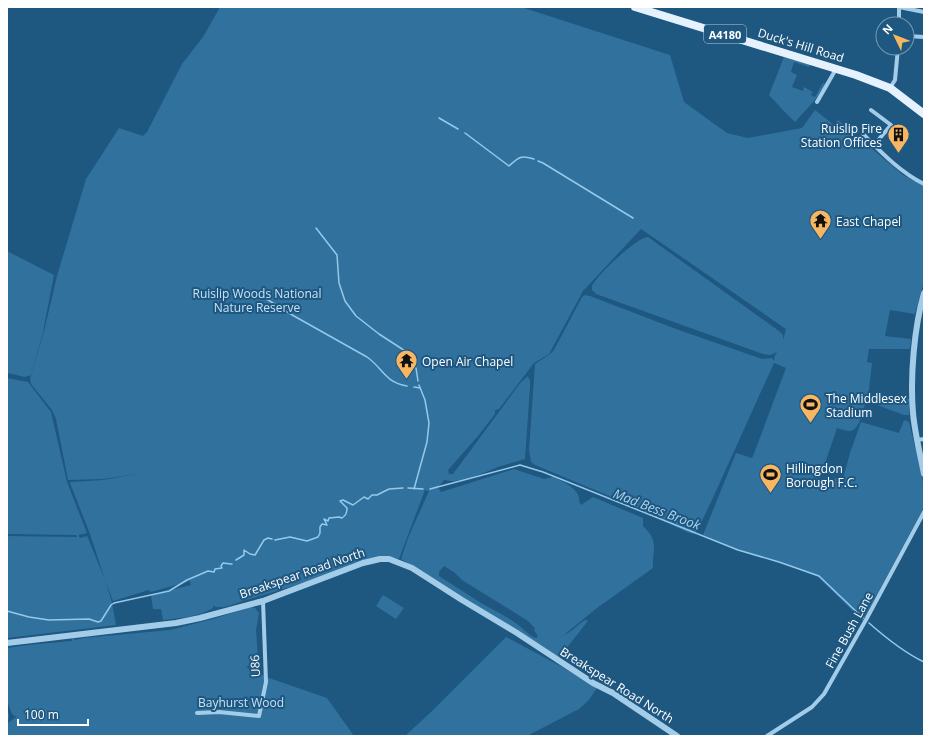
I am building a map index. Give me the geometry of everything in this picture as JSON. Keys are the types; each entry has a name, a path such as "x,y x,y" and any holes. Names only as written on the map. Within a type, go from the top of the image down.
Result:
{"main road":[{"name":"Duck's Hill Road","path":"635,7 856,75 890,88"},
{"name":"A4180","path":"890,88 924,114"}],"street":[{"path":"899,7 924,15"},
{"path":"890,88 896,76 897,56"},
{"path":"817,102 836,69"},
{"path":"871,110 895,128"},
{"path":"874,145 891,125"},
{"path":"863,134 900,169 924,184"},
{"path":"924,293 919,312 914,354 913,412 916,440 924,474"},
{"path":"916,440 924,439"},
{"name":"Fine Bush Lane","path":"767,736 812,707 824,694 924,512"},
{"name":"Breakspear Road North","path":"7,643 176,623 200,618 263,601 363,563 380,559 393,560 412,568 517,633 677,736"},
{"name":"U86","path":"197,713 219,712 259,716 266,682 263,601"}],"green space":[{"name":"Ruislip Woods National Nature Reserve","path":"220,7 521,7 670,55 684,102 727,133 748,138 802,128 815,110 834,125 838,120 903,175 924,186 924,281 915,314 890,310 885,336 911,339 910,349 869,349 867,362 872,363 868,398 910,399 909,415 904,415 866,401 859,423 853,430 848,431 837,428 818,484 825,487 827,481 844,475 861,422 899,433 904,420 909,422 924,485 924,507 863,621 818,577 781,562 738,550 703,535 736,453 752,458 753,456 786,368 774,363 696,533 693,534 687,532 638,508 531,462 529,450 535,364 550,354 554,350 582,297 585,295 762,359 772,358 774,361 777,352 770,355 763,354 596,294 592,290 592,286 601,274 635,243 648,237 779,331 783,335 783,340 786,329 641,229 583,291 549,354 534,363 499,409 495,410 495,414 478,436 448,470 449,474 453,474 521,382 528,376 530,387 525,459 458,481 445,479 438,487 441,492 514,469 544,479 553,477 572,488 577,493 581,505 593,497 643,518 643,526 652,537 654,546 653,568 597,608 565,634 585,620 588,621 558,659 401,559 408,538 429,491 425,490 399,559 378,557 368,559 230,606 213,606 213,608 207,611 195,615 163,620 161,609 153,609 151,595 191,585 189,580 187,582 151,592 149,590 113,601 106,582 116,625 7,638 7,536 77,536 7,534 7,378 28,382 51,412 67,482 87,533 79,536 80,538 87,536 105,580 90,534 70,483 103,480 136,474 103,479 68,480 56,419 52,410 31,384 30,379 45,327 57,276 86,179 119,128 143,136 147,132 182,64 203,37","holes":["444,566 455,573 462,580 528,621 535,628 534,630 538,636 536,638 531,636 510,619 481,603 439,576 439,572"]},
{"path":"784,57 810,65 809,67 794,62 791,72 797,75 792,87 803,91 804,87 813,92 811,95 815,97 823,83 826,84 815,100 795,122 769,95"},
{"path":"7,251 54,275 43,332 31,375 25,377 7,373"},
{"path":"383,595 404,608 396,619 376,606"},
{"name":"Bayhurst Wood","path":"251,607 255,608 259,613 256,630 258,659 256,663 246,667 269,678 327,698 354,736 7,736 7,707 9,716 8,723 17,716 14,716 11,712 7,701 7,648 72,641 74,638 75,640 170,630"},
{"path":"506,637 564,668 597,688 588,701 579,709 527,736 405,736 431,712"}],"waterway":[{"path":"439,118 458,129"},
{"path":"465,133 509,166 523,157 534,159"},
{"path":"538,161 633,218"},
{"path":"316,228 337,255 339,283 345,301 356,316 379,334 416,358 416,361"},
{"path":"260,295 367,357 388,378 399,384 407,386"},
{"path":"416,368 418,381"},
{"path":"414,489 427,442 429,423 425,400 419,385"},
{"path":"414,387 420,388"},
{"name":"Mad Bess Brook","path":"430,489 520,465 543,472 738,550 819,576 863,618"},
{"name":"Mad Bess Brook","path":"275,540 290,537 307,541 318,537 322,524 327,525 324,519 328,521 329,518 342,518 345,515 347,508 340,501 343,500 353,505 364,497 368,499 372,495 377,495 389,489 403,488"},
{"name":"Mad Bess Brook","path":"408,488 423,489"},
{"name":"Mad Bess Brook","path":"236,560 244,555 244,550 255,555 264,540 268,538 272,539"},
{"name":"Mad Bess Brook","path":"7,611 29,617 49,620 89,619 98,622 101,621 111,605 114,603 169,591 187,580 208,571 214,572 215,569 222,568 221,566 223,563 232,564"},
{"name":"Mad Bess Brook","path":"869,623 909,654 924,662"}],"place":[{"name":"Ruislip Fire Station Offices","path":"898,154"},
{"name":"East Chapel","path":"821,240"},
{"name":"Open Air Chapel","path":"406,380"},
{"name":"The Middlesex Stadium","path":"811,424"},
{"name":"Hillingdon Borough F.C.","path":"770,494"}]}
